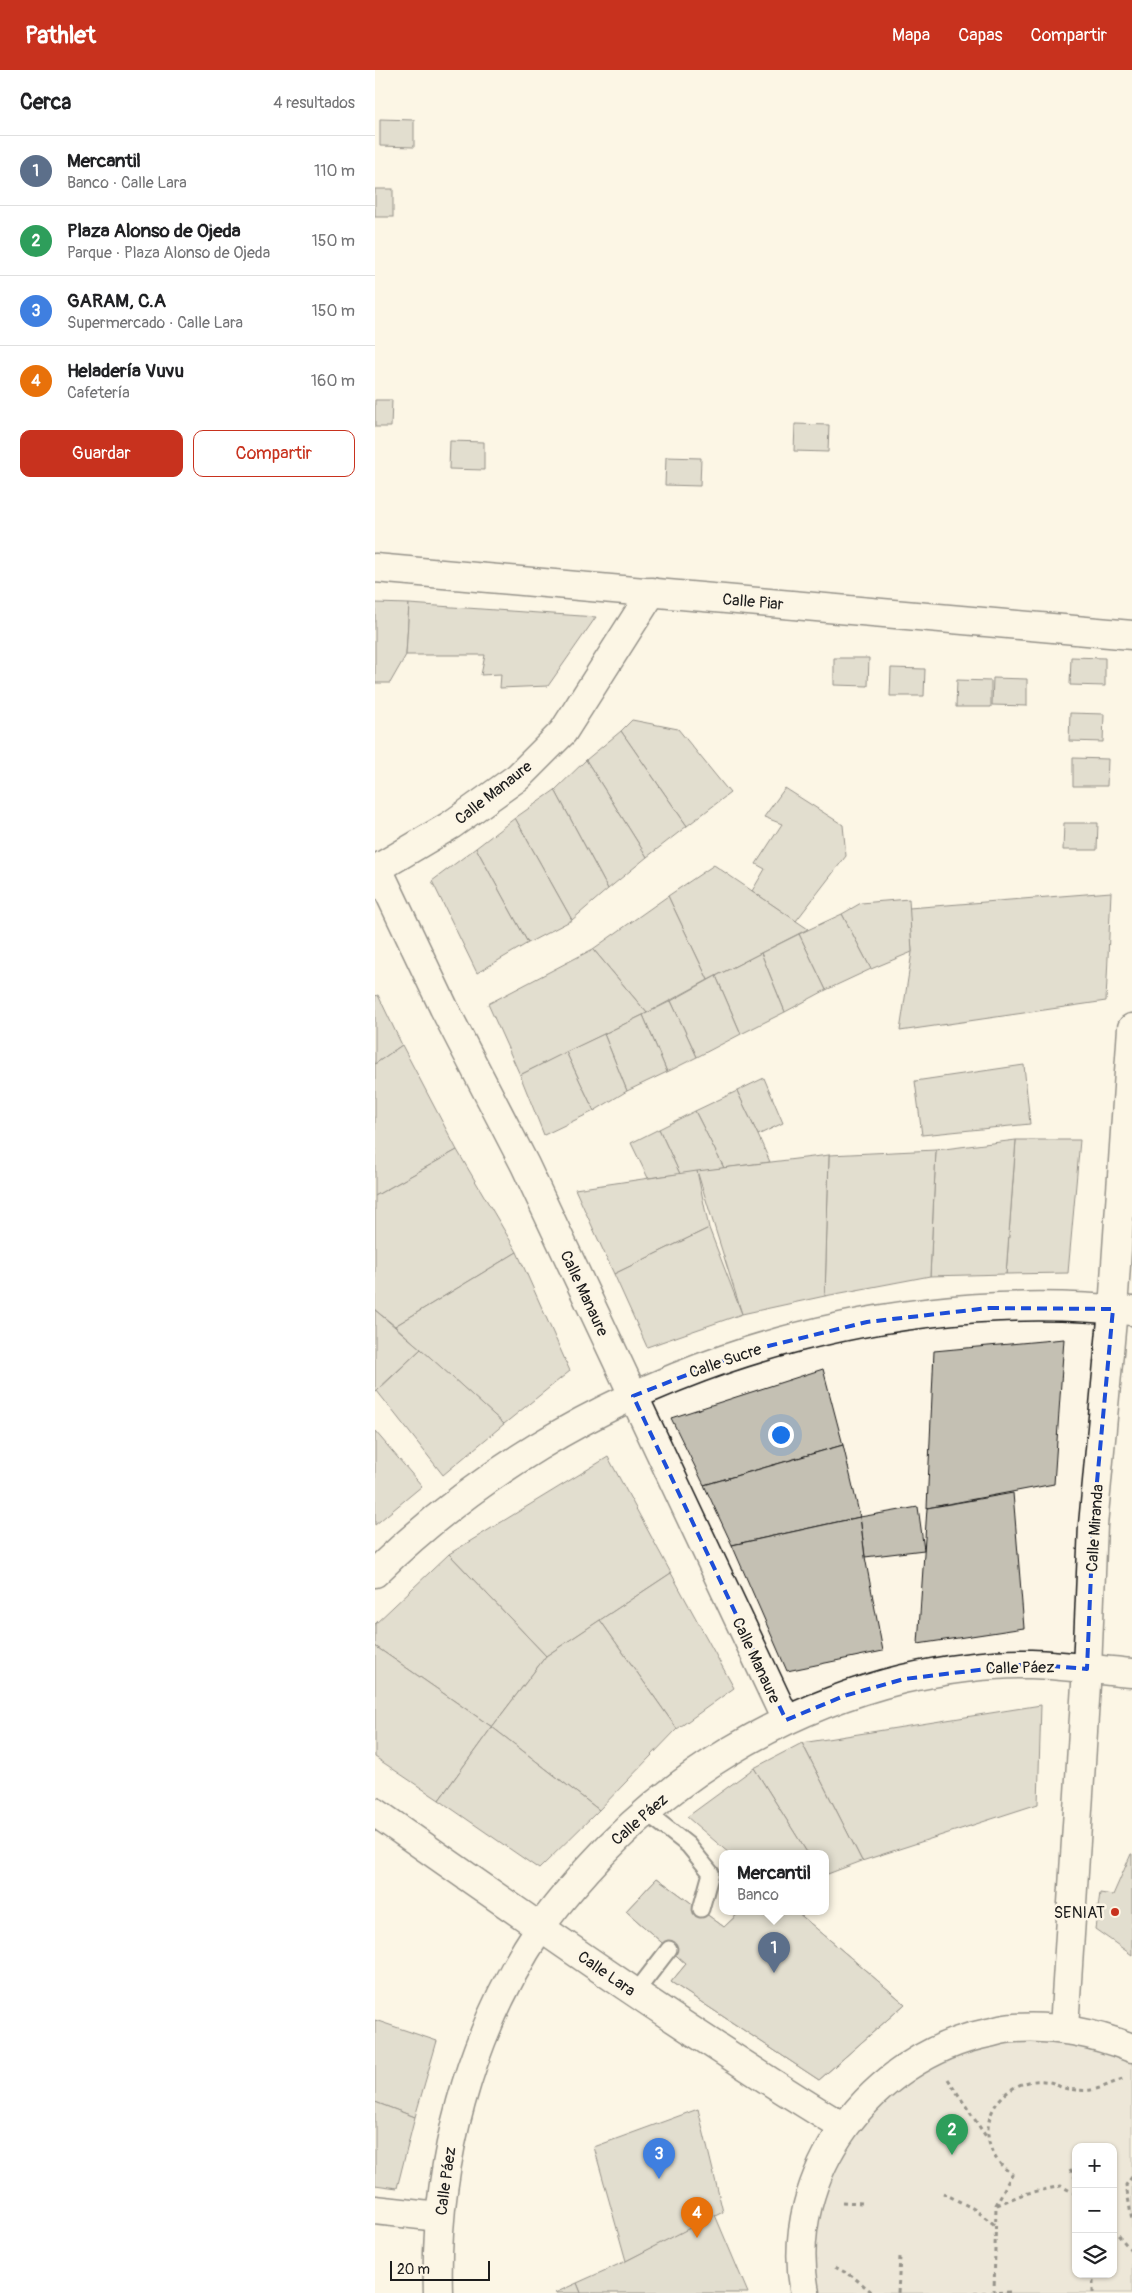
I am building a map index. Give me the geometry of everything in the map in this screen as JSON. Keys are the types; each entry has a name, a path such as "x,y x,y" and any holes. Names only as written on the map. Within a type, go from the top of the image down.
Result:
{"street":[{"name":"Calle Piar","path":"375,568 1132,635"},
{"name":"Calle Manaure","path":"653,592 563,732 518,777 451,825 377,870 444,1008 525,1165 786,1720"},
{"name":"Calle Miranda","path":"1064,2028 1087,1669 1093,1525 1122,1310 1132,1028"},
{"name":"Calle Sucre","path":"375,1574 449,1509 507,1467 569,1429 633,1396 689,1372 747,1351 807,1334 867,1322 928,1313 989,1308 1051,1306 1122,1310"},
{"name":"Calle Páez","path":"438,2293 439,2216 451,2139 473,2063 504,1991 540,1927 608,1846 645,1811 712,1761 786,1720 844,1696 904,1679 966,1668 1028,1664 1132,1673"},
{"name":"Calle Lara","path":"375,1812 635,1993 772,2084 843,2127"},
{"path":"805,2293 803,2242 809,2202 823,2163 843,2127 877,2089 917,2059 963,2038 1013,2028 1064,2028 1099,2036 1132,2048"},
{"path":"375,2210 439,2216"}],"lane":[{"path":"645,1811 688,1845 711,1873 701,1909"},
{"path":"635,1993 669,1949"}],"path":[{"path":"931,2052 988,2139"},
{"path":"994,2293 996,2205 1011,2174 993,2156 988,2139 988,2122 994,2106 1005,2093 1018,2085 1034,2081 1050,2082 1064,2088 1091,2090 1127,2078"},
{"path":"1132,2177 1126,2185 1132,2220"},
{"path":"996,2205 1024,2194 1061,2186 1072,2192"},
{"path":"943,2193 974,2209 996,2225"},
{"path":"1116,2233 1131,2250"},
{"path":"803,2254 819,2259 852,2276 873,2293"},
{"path":"898,2293 900,2257"},
{"path":"1093,2278 1093,2293"},
{"path":"975,2293 1014,2292"}],"highlighted area":[{"path":"989,1308 1113,1309 1093,1525 1087,1669 1028,1664 904,1679 844,1696 786,1720 633,1396 748,1351 867,1322"}],"shaded area":[{"path":"1013,2028 1132,2048 1132,2293 805,2293 809,2202 877,2089"}],"building":[{"path":"380,119 414,120 414,147 380,146"},
{"path":"375,189 393,189 393,217 375,217"},
{"path":"375,400 392,400 391,427 375,427"},
{"path":"795,424 829,425 828,452 794,451"},
{"path":"450,441 484,442 484,470 449,469"},
{"path":"666,457 701,458 700,486 665,485"},
{"path":"375,603 409,604 406,655 390,683 375,683"},
{"path":"409,604 596,617 548,686 500,688 501,674 481,675 485,655 406,655"},
{"path":"1071,657 1105,658 1105,686 1070,685"},
{"path":"834,658 869,658 868,686 834,685"},
{"path":"891,668 925,669 924,696 890,696"},
{"path":"993,678 1027,679 1027,706 992,705"},
{"path":"957,680 991,681 991,707 956,707"},
{"path":"1070,713 1104,714 1103,742 1069,741"},
{"path":"632,720 678,729 730,793 687,826 621,731"},
{"path":"621,731 687,826 647,857 586,760"},
{"path":"1073,758 1108,759 1107,786 1073,786"},
{"path":"586,760 647,857 608,889 555,790"},
{"path":"785,788 843,825 846,856 796,921 752,891 765,869 756,864 782,824 764,817"},
{"path":"555,790 608,889 572,920 515,818"},
{"path":"515,818 572,920 528,943 476,848"},
{"path":"1064,823 1098,823 1097,850 1063,850"},
{"path":"476,848 528,943 477,973 432,881"},
{"path":"714,865 808,929 708,980 668,896"},
{"path":"1111,892 1106,1001 900,1031 912,952 909,908"},
{"path":"668,896 708,980 647,1013 593,949"},
{"path":"909,899 912,952 871,969 842,914 861,903"},
{"path":"842,914 871,969 826,990 799,934"},
{"path":"799,934 826,990 785,1012 761,953"},
{"path":"593,949 647,1013 520,1075 488,1004"},
{"path":"761,953 785,1012 741,1034 716,976"},
{"path":"716,976 741,1034 697,1057 671,1001"},
{"path":"378,995 402,1045 375,1064 375,996"},
{"path":"671,1001 697,1057 667,1072 643,1015"},
{"path":"643,1015 667,1072 627,1091 604,1034"},
{"path":"604,1034 627,1091 594,1111 566,1052"},
{"path":"402,1045 457,1150 375,1196 375,1064"},
{"path":"566,1052 594,1111 544,1135 520,1075"},
{"path":"1024,1065 1030,1124 922,1135 915,1081"},
{"path":"764,1078 783,1123 758,1135 737,1091"},
{"path":"737,1091 770,1162 724,1168 695,1111"},
{"path":"695,1111 724,1168 680,1174 659,1129"},
{"path":"659,1129 680,1174 648,1178 631,1143"},
{"path":"1016,1140 1080,1140 1068,1273 1006,1274"},
{"path":"1016,1140 1006,1274 930,1276 936,1150"},
{"path":"457,1150 517,1252 395,1326 375,1310 375,1196"},
{"path":"936,1150 930,1276 825,1296 829,1155"},
{"path":"829,1155 825,1296 742,1314 697,1171"},
{"path":"697,1171 709,1228 614,1274 575,1189"},
{"path":"709,1228 742,1314 647,1347 614,1274"},
{"path":"517,1252 570,1371 504,1424 395,1326"},
{"path":"375,1310 421,1349 375,1392"},
{"path":"1064,1339 1054,1484 927,1508 934,1351"},
{"path":"421,1349 504,1424 443,1475 377,1391"},
{"path":"823,1369 843,1445 704,1485 671,1418"},
{"path":"375,1431 422,1486 375,1525"},
{"path":"843,1445 860,1517 732,1545 704,1485"},
{"path":"608,1457 671,1573 546,1656 449,1554"},
{"path":"1013,1493 1024,1628 918,1644 927,1508"},
{"path":"918,1507 924,1550 865,1557 860,1517"},
{"path":"860,1517 865,1557 883,1651 787,1671 732,1545"},
{"path":"449,1554 546,1656 492,1727 375,1646 375,1624"},
{"path":"671,1573 734,1688 677,1729 600,1620"},
{"path":"600,1620 677,1729 599,1810 492,1727 546,1656"},
{"path":"375,1646 492,1727 439,1800 375,1757"},
{"path":"1041,1705 1038,1804 862,1861 802,1743"},
{"path":"492,1727 599,1810 539,1869 439,1800"},
{"path":"802,1743 862,1861 829,1873 829,1850 805,1850 754,1768"},
{"path":"754,1768 805,1850 725,1850 687,1817"},
{"name":"SENIAT","path":"1131,1854 1132,1955 1095,1929 1100,1893 1113,1895"},
{"path":"657,1878 724,1927 737,1915 801,1915 905,2004 819,2080 671,1982 686,1964 626,1911"},
{"path":"657,1878 724,1927 737,1915 801,1915 905,2004 819,2080 671,1982 686,1964 626,1911"},
{"path":"375,2020 437,2041 415,2117 375,2102"},
{"path":"375,2102 415,2117 397,2188 375,2185"},
{"path":"698,2109 723,2212 626,2261 594,2147"},
{"path":"715,2215 748,2293 581,2293 577,2283 626,2261"},
{"path":"577,2283 581,2293 555,2293"}],"place":[{"name":"SENIAT","path":"1115,1912"},
{"name":"Mercantil","path":"774,1973"},
{"name":"Plaza Alonso de Ojeda","path":"952,2155"},
{"name":"GARAM, C.A","path":"659,2179"},
{"name":"Heladería Vuvu","path":"697,2238"}]}
